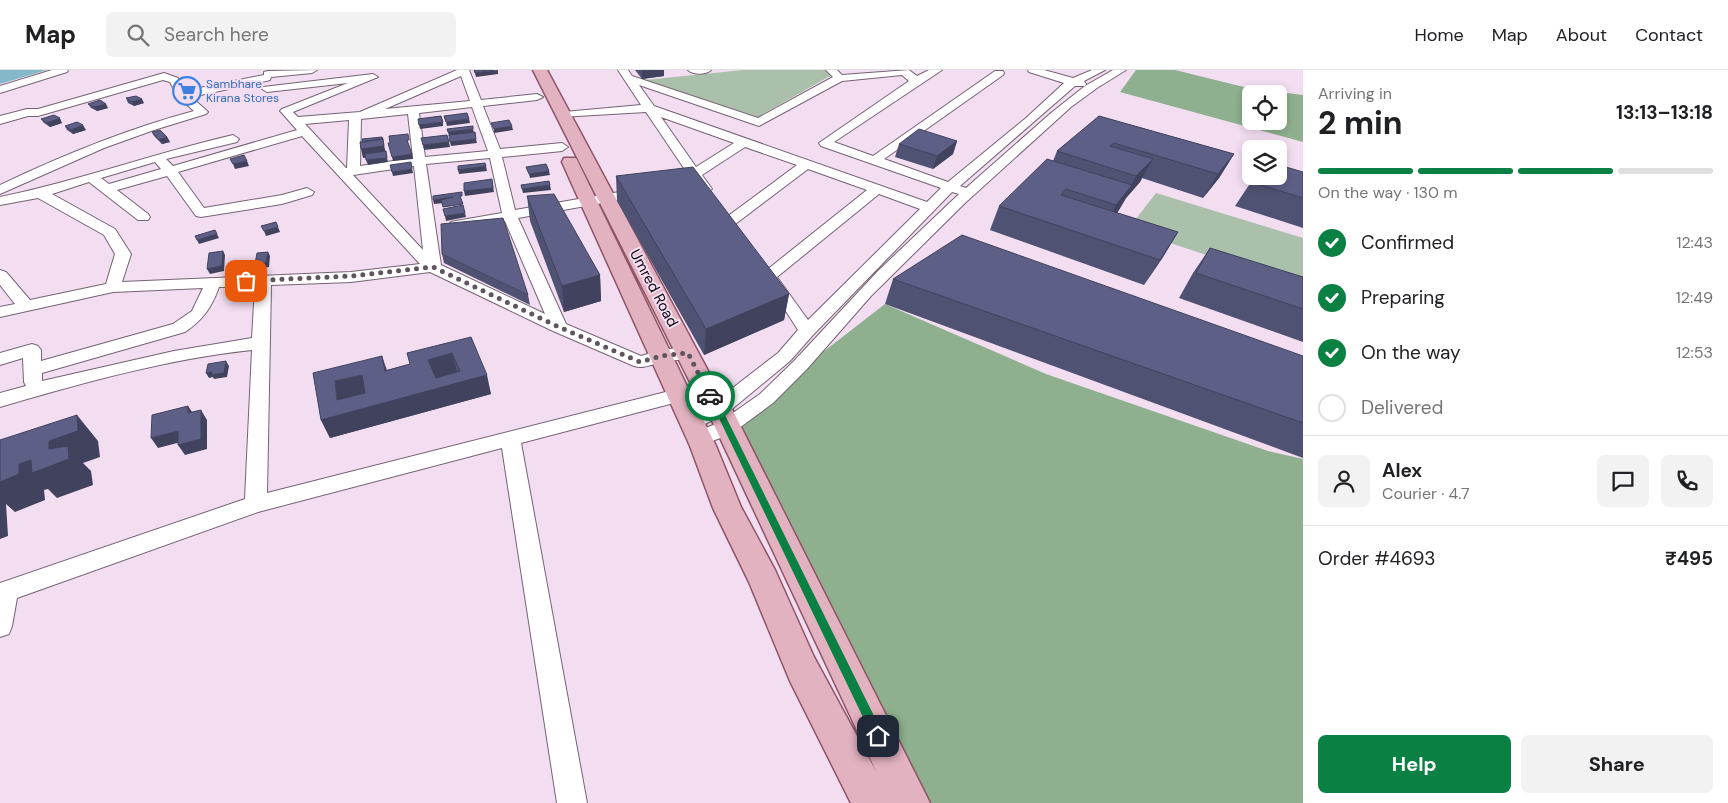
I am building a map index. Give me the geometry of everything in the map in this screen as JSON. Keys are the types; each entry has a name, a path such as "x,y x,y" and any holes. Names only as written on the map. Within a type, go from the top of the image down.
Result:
{"main road":[{"path":"525,70 562,147 596,199"},
{"path":"540,70 564,115 596,199 606,239 646,298 661,356 695,430 727,508 764,580 802,669 872,803"},
{"name":"Umred Road","path":"646,298 688,353 717,408 911,803"},
{"path":"778,613 812,602"}],"street":[{"path":"0,90 63,70"},
{"path":"273,90 312,70"},
{"path":"693,70 706,70"},
{"path":"937,70 916,81 825,143 968,193"},
{"path":"1033,70 1091,88"},
{"path":"695,430 717,408 784,356 950,187 1074,82 1100,70"},
{"path":"0,626 3,594 256,504 678,395 717,408 765,400 789,379 865,293 968,193 1045,124 1104,78 1122,70"},
{"path":"359,116 464,71 495,153 509,214 559,327"},
{"path":"625,74 759,122 836,74 903,71 916,81"},
{"path":"875,160 999,73"},
{"path":"625,74 712,198"},
{"path":"182,95 273,90 377,75 273,90"},
{"path":"0,120 27,112 38,113 164,76 174,80 182,95 202,112 159,123 90,150 0,190"},
{"path":"273,90 297,121 348,172 430,266 559,327 640,362 661,356 688,353"},
{"path":"297,121 537,97"},
{"path":"564,115 648,108 930,208"},
{"path":"413,110 433,267"},
{"path":"348,172 359,116"},
{"path":"107,189 306,131"},
{"path":"0,201 40,193 156,158 241,137"},
{"path":"685,185 744,142"},
{"path":"348,172 420,161 562,147"},
{"path":"156,158 170,170 202,213 226,206 284,199 307,192"},
{"path":"729,222 807,164"},
{"path":"91,177 143,217"},
{"path":"807,331 766,272 877,189"},
{"path":"428,230 509,214 641,192"},
{"path":"40,193 110,232 123,254 113,287"},
{"path":"0,312 113,287 351,276 433,267"},
{"path":"0,275 26,305"},
{"path":"256,504 263,280"},
{"path":"33,369 179,328 194,319 201,312 213,283"},
{"path":"0,400 33,390 173,357 232,346 261,343"},
{"path":"0,359 32,350 33,390"},
{"path":"510,438 572,803"}],"green space":[{"path":"743,70 825,70 830,76 758,117 645,80"},
{"path":"1136,70 1175,70 1242,87 1242,125 1120,92"},
{"path":"1287,93 1303,95 1303,142 1259,130 1287,130"},
{"path":"1156,193 1303,238 1303,287 1128,229"},
{"path":"885,304 1046,374 1268,451 1303,459 1303,803 911,803 726,427"}],"water":[{"path":"0,70 47,70 0,84"}],"building":[{"path":"474,70 495,70 475,73"},
{"path":"136,96 142,99 132,102 126,98"},
{"path":"100,100 106,104 94,107 88,104"},
{"path":"467,113 469,119 446,122 444,116"},
{"path":"54,115 60,118 47,123 41,119"},
{"path":"441,116 443,122 419,125 418,119"},
{"path":"1099,116 1234,154 1218,174 1114,143 1110,146 1153,159 1136,176 1057,151"},
{"path":"509,120 512,126 494,129 491,123"},
{"path":"77,122 83,125 71,130 65,126"},
{"path":"473,126 473,129 448,132 447,129"},
{"path":"919,129 957,141 937,156 899,144"},
{"path":"160,130 167,137 159,140 152,132"},
{"path":"475,132 476,139 450,142 449,135"},
{"path":"408,134 409,140 407,140 412,154 392,157 388,143 390,143 389,136"},
{"path":"447,135 449,142 423,145 421,138"},
{"path":"382,137 383,139 363,142 362,139"},
{"path":"383,139 384,146 361,149 360,142"},
{"path":"386,151 387,158 366,160 365,154"},
{"path":"244,155 247,161 233,164 230,159"},
{"path":"1047,159 1132,185 1116,205 1066,189 1061,195 1178,232 1160,260 999,206"},
{"path":"411,162 412,169 392,172 390,165"},
{"path":"485,163 486,166 458,170 458,166"},
{"path":"546,164 549,171 529,174 526,167"},
{"path":"693,167 789,294 706,329 616,176"},
{"path":"1287,167 1303,172 1303,198 1261,185 1287,185"},
{"path":"492,179 493,188 464,191 464,183"},
{"path":"549,181 550,185 522,189 521,185"},
{"path":"462,192 462,196 460,196 463,204 443,207 441,200 453,197 433,200 433,196"},
{"path":"554,194 600,275 562,286 527,196"},
{"path":"463,205 465,213 445,216 443,209"},
{"path":"503,218 528,295 442,254 441,224"},
{"path":"276,222 278,227 264,231 261,226"},
{"path":"215,230 217,234 197,240 195,236"},
{"path":"962,235 1303,356 1303,423 893,279"},
{"path":"1210,248 1303,277 1303,309 1196,273"},
{"path":"223,251 222,266 207,269 209,253"},
{"path":"268,252 266,263 255,264 257,253"},
{"path":"471,337 487,375 321,420 313,373 382,356 385,371 410,364 407,353","holes":["452,353 460,371 436,378 428,360","362,375 365,393 337,400 335,381"]},
{"path":"226,361 224,373 211,375 212,372 206,373 208,364"},
{"path":"188,406 188,413 201,410 201,439 178,445 178,431 151,438 152,415"},
{"path":"77,415 78,431 49,441 49,449 68,446 69,459 32,473 31,460 19,464 19,474 0,482 0,440"}],"way so far":[{"path":"246,281 351,276 433,267 559,327 640,362 661,356 688,353 710,396"}],"place":[{"name":"Sambhare Kirana Stores","path":"187,91"}],"route":[{"path":"710,396 878,736"}]}
